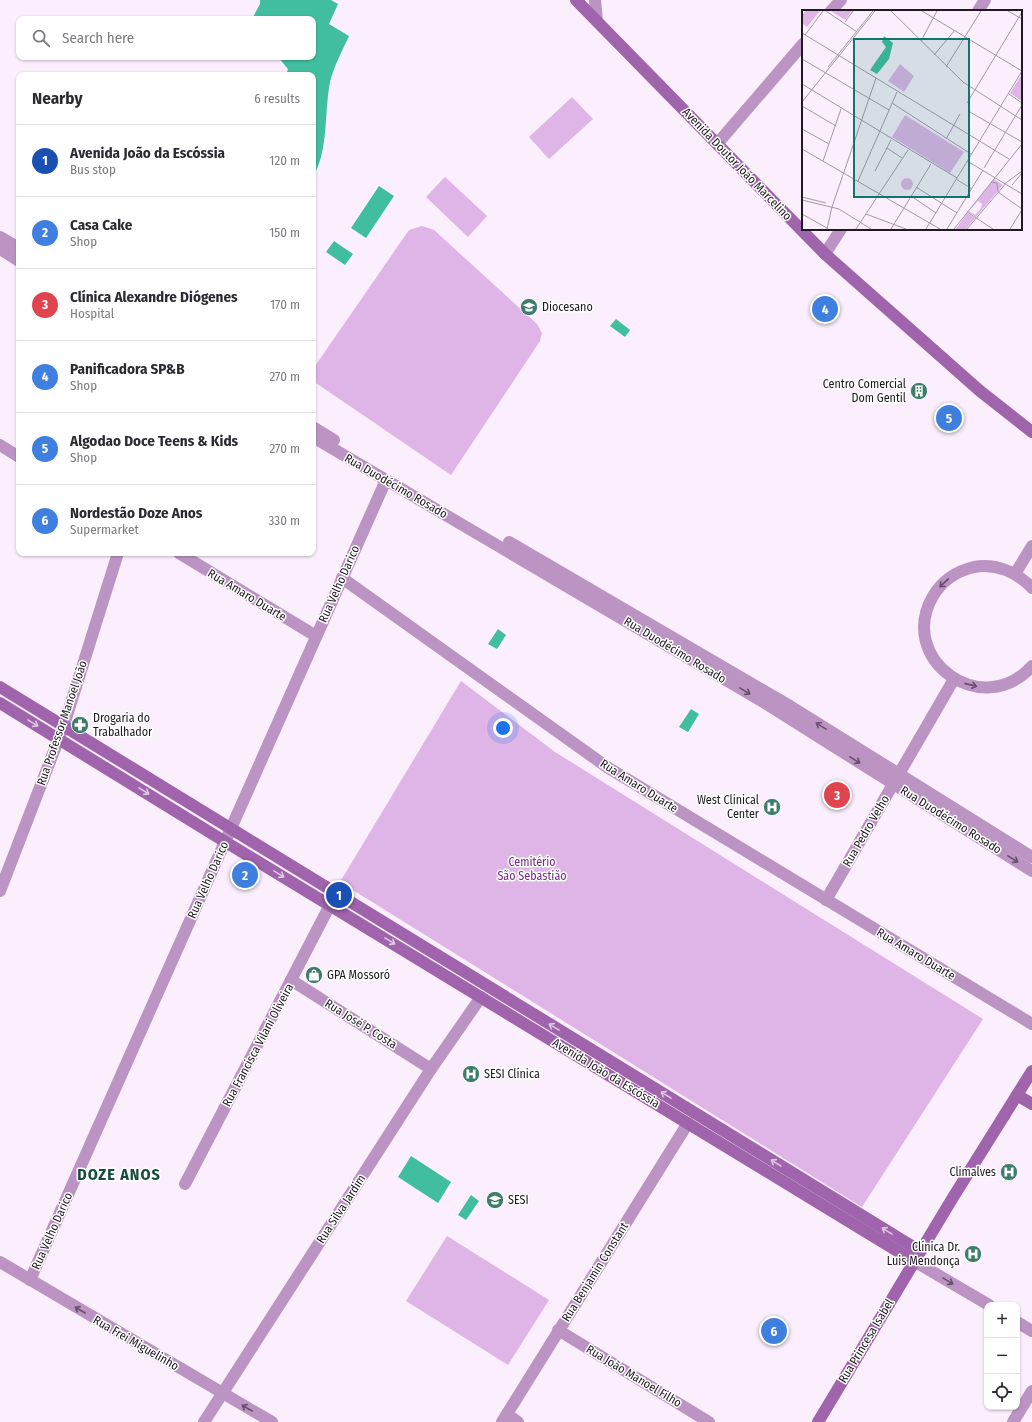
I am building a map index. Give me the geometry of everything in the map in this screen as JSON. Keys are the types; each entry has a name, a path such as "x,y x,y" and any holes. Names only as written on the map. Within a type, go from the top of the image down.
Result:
{"main road":[{"name":"Avenida Doutor João Marcelino","path":"576,0 825,254 980,391 1032,432"},
{"name":"Avenida João da Escóssia","path":"0,687 917,1256"},
{"name":"Avenida João da Escóssia","path":"0,703 59,738 225,842 688,1123 917,1256"},
{"name":"Rua Princesa Isabel","path":"818,1422 917,1256 1017,1095 1030,1079"},
{"path":"1017,1095 1032,1104"}],"street":[{"path":"595,0 597,21"},
{"path":"832,10 841,0"},
{"path":"979,10 985,0"},
{"path":"717,144 802,45"},
{"path":"825,254 840,230"},
{"path":"0,237 16,246"},
{"path":"0,249 16,258"},
{"name":"Rua Duodécimo Rosado","path":"316,429 772,696 1032,871"},
{"name":"Rua Duodécimo Rosado","path":"316,439 896,780 1032,858"},
{"path":"0,445 16,455"},
{"name":"Rua Velho Darico","path":"30,1280 386,480"},
{"path":"1015,574 1032,546"},
{"name":"Rua Professor Manoel João","path":"0,891 64,726 117,556"},
{"name":"Rua Amaro Duarte","path":"184,556 316,636"},
{"path":"1032,588 1015,574 1003,569 991,566 966,569 954,574 944,582 930,602 925,620 926,639 936,662 954,679 973,686 993,687 1012,682 1032,666"},
{"name":"Rua Amaro Duarte","path":"342,578 607,767 1032,1024"},
{"name":"Rua Pedro Velho","path":"826,900 954,679"},
{"name":"Rua Francisca Vilani Oliveira","path":"185,1184 330,905"},
{"name":"Rua José P. Costa","path":"291,980 431,1069"},
{"name":"Rua Silva Jardim","path":"204,1422 431,1069 481,997"},
{"name":"Rua Benjamin Constant","path":"505,1418 558,1330 688,1123"},
{"name":"Avenida João da Escóssia","path":"917,1256 985,1302"},
{"name":"Rua Frei Miguelinho","path":"0,1262 272,1422"},
{"path":"1020,1324 1032,1331"},
{"name":"Rua João Manoel Filho","path":"558,1330 709,1422"},
{"path":"1013,1422 1032,1390"},
{"path":"505,1418 518,1422"}],"green space":[{"path":"572,97 593,119 549,159 529,137"},
{"path":"445,177 487,216 468,237 426,197"},
{"path":"422,226 434,230 537,324 542,333 540,341 451,475 316,383 316,365 409,230"},
{"name":"Cemitério São Sebastião","path":"461,681 555,752 983,1019 862,1207 340,882"},
{"path":"447,1236 549,1300 508,1365 406,1301"}],"shaded area":[{"path":"260,0 331,0 338,4 329,24 349,36 336,64 330,82 324,143 322,155 316,170 316,72 287,72 288,69 280,60 316,60 316,16 254,16 260,4"},
{"path":"379,186 394,196 366,238 351,228"},
{"path":"334,241 353,254 345,265 326,252"},
{"path":"616,319 630,330 625,337 610,326"},
{"path":"498,629 506,635 497,649 488,644"},
{"path":"691,709 699,714 688,732 679,727"},
{"path":"411,1156 451,1182 438,1203 398,1177"},
{"path":"471,1195 479,1201 466,1220 458,1215"}],"place":[{"name":"Diocesano","path":"529,307"},
{"name":"Panificadora SP&B","path":"825,309"},
{"name":"Centro Comercial Dom Gentil","path":"919,391"},
{"name":"Algodao Doce Teens & Kids","path":"949,418"},
{"name":"Drogaria do Trabalhador","path":"80,725"},
{"name":"Clínica Alexandre Diógenes","path":"837,795"},
{"name":"West Clinical Center","path":"772,807"},
{"name":"Casa Cake","path":"245,875"},
{"name":"Avenida João da Escóssia","path":"339,895"},
{"name":"GPA Mossoró","path":"314,975"},
{"name":"SESI Clínica","path":"471,1074"},
{"name":"Climalves","path":"1009,1172"},
{"name":"SESI","path":"495,1200"},
{"name":"Clínica Dr. Luis Mendonça","path":"973,1254"},
{"name":"Nordestão Doze Anos","path":"774,1331"}],"district":[{"name":"DOZE ANOS","path":"119,1174"}]}
